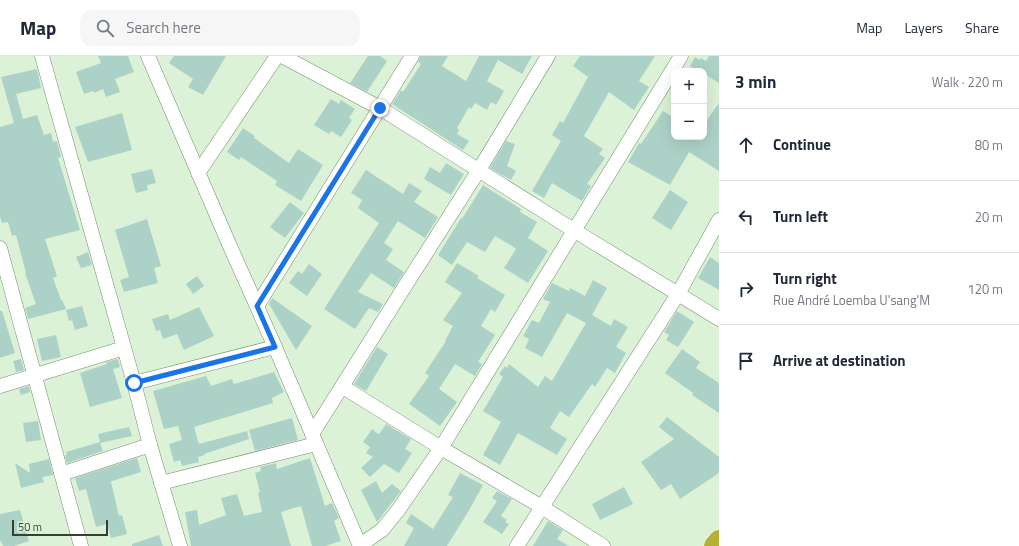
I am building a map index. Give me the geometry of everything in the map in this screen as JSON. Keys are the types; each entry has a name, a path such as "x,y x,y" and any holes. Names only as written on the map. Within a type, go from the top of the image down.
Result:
{"highway":[{"path":"714,546 719,540"}],"street":[{"path":"42,56 150,445 180,546"},
{"path":"148,56 360,546 382,530 399,509 440,448 575,231 681,56"},
{"path":"198,173 277,56"},
{"path":"282,56 380,108 575,231 719,319"},
{"path":"257,306 412,56"},
{"path":"161,483 314,439 343,387 407,282 479,170 548,56"},
{"path":"517,546 678,294 719,220"},
{"path":"0,248 82,546"},
{"path":"134,383 275,347"},
{"path":"0,386 124,348"},
{"path":"343,387 440,448 542,507 603,546"},
{"path":"61,474 150,445"}],"building":[{"path":"98,56 128,56 134,72 115,79 120,92 106,97 103,89 94,93 93,91 84,94 76,72 101,63"},
{"path":"174,56 226,56 203,95 188,87 193,79 169,63"},
{"path":"368,56 380,56 387,61 367,92 350,83"},
{"path":"420,56 448,56 442,66 466,81 479,56 532,56 522,74 498,60 487,81 504,91 496,105 491,102 487,110 475,103 471,109 469,107 457,128 459,130 457,134 469,141 463,150 392,104 401,90 403,92 421,64 418,62"},
{"path":"580,56 655,56 639,81 649,87 634,110 609,92 584,136 603,149 599,154 605,158 587,184 591,186 582,201 552,183 544,198 532,191 561,141 552,135 560,121 563,123 588,77 573,66"},
{"path":"709,56 719,56 719,83 707,76 707,68 693,68 690,66 695,57 706,61"},
{"path":"37,69 41,88 16,94 23,119 37,115 44,135 51,133 53,142 57,141 61,157 58,158 80,230 45,239 57,276 53,278 66,309 28,319 25,308 36,304 25,273 16,235 12,236 8,222 2,223 0,217 0,127 14,123 1,77"},
{"path":"331,99 339,104 341,100 355,109 349,118 352,120 341,137 331,131 329,134 314,125"},
{"path":"719,103 719,171 689,152 670,185 628,162 639,143 641,144 663,111 671,116 671,140 707,140 707,120"},
{"path":"122,113 132,150 88,162 75,127"},
{"path":"243,128 255,136 254,138 289,163 298,149 323,165 301,201 275,185 277,181 241,157 239,160 227,152"},
{"path":"506,141 515,144 507,166 516,171 511,180 490,168"},
{"path":"446,163 464,174 451,195 424,179 430,167 440,173"},
{"path":"152,169 156,183 147,185 148,190 136,193 131,174"},
{"path":"366,170 403,194 409,183 422,191 414,202 438,217 425,238 398,221 384,243 393,249 386,260 404,272 394,288 371,273 358,292 383,304 378,312 369,308 355,329 324,309 379,223 358,208 362,200 351,193"},
{"path":"483,185 521,209 520,212 537,222 528,238 548,251 528,283 504,268 516,249 495,236 485,252 467,242 452,265 438,255"},
{"path":"670,190 688,202 671,230 652,218"},
{"path":"290,202 304,213 285,238 270,227"},
{"path":"147,219 161,266 154,268 158,283 124,292 120,280 129,277 115,230"},
{"path":"88,252 92,265 81,268 76,257"},
{"path":"710,257 719,263 719,290 698,278"},
{"path":"457,263 479,276 477,278 505,295 495,312 491,309 481,326 495,335 478,362 482,364 475,376 455,364 439,389 457,402 440,426 409,404 429,376 425,373 446,341 453,326 443,320 462,293 445,282"},
{"path":"309,264 322,274 307,296 289,283 298,271 302,274"},
{"path":"197,276 204,286 193,294 186,284"},
{"path":"593,280 607,288 592,315 611,326 614,319 628,327 616,347 626,353 615,373 607,368 595,387 592,384 569,417 560,411 550,428 567,439 557,455 518,433 500,465 483,455 501,422 483,411 503,377 499,374 505,366 507,368 509,364 538,387 545,376 552,381 586,323 567,313 542,357 525,348 529,339 523,336 532,320 539,323 550,302 543,299 552,283 569,291 570,288 585,296"},
{"path":"272,298 312,326 296,350 269,304"},
{"path":"82,306 88,326 75,330 72,320 69,321 66,310"},
{"path":"199,307 214,336 184,350 177,334 163,339 160,330 156,331 152,319 168,314 170,320"},
{"path":"0,311 2,311 15,353 0,358"},
{"path":"677,311 694,322 678,347 666,340 669,335 664,332"},
{"path":"56,335 61,357 42,361 37,339"},
{"path":"377,347 388,354 366,391 354,384"},
{"path":"682,349 700,362 696,368 719,383 719,413 692,395 693,393 665,373"},
{"path":"21,359 24,370 16,372 13,361"},
{"path":"118,359 120,367 113,369 122,398 90,407 80,373 107,364 106,362"},
{"path":"274,372 284,392 272,398 273,403 194,427 199,444 247,431 249,439 204,454 205,455 198,457 199,462 182,466 180,460 174,462 169,444 182,440 178,426 164,429 153,391 206,376 211,386 232,379 234,384"},
{"path":"29,386 30,392 21,395 19,389"},
{"path":"667,417 719,457 719,473 680,499 671,484 661,490 641,462 674,439 659,427"},
{"path":"292,418 298,440 255,451 249,430"},
{"path":"38,421 41,440 26,442 23,423"},
{"path":"386,424 411,439 405,449 412,453 399,473 384,464 370,477 361,468 373,457 366,453 370,447 363,442 372,429 378,434"},
{"path":"129,427 132,436 100,443 103,451 67,463 65,455 67,455 66,452 100,442 98,434"},
{"path":"137,458 141,472 111,482 119,516 122,515 127,534 111,538 107,524 96,527 86,489 79,491 75,478"},
{"path":"310,458 325,506 332,503 339,518 334,521 341,541 325,546 312,546 301,506 281,512 291,546 191,546 185,512 197,510 199,525 226,515 221,498 237,494 244,516 262,512 258,493 260,492 255,473 261,471 260,467 276,463 277,469"},
{"path":"49,459 53,475 42,477 44,482 21,488 15,463 30,473 29,464"},
{"path":"460,473 483,485 447,546 404,546 414,528 406,523 411,514 433,529 453,497 448,495"},
{"path":"376,481 382,493 392,484 401,491 377,522 361,490"},
{"path":"624,487 633,504 600,520 592,504"},
{"path":"497,491 512,499 501,516 507,520 505,522 509,524 502,534 483,522 497,501 492,498"},
{"path":"20,510 29,541 14,546 3,546 0,540 0,514"},
{"path":"548,521 563,530 557,539 569,546 533,546"},
{"path":"159,535 163,546 132,546 132,544"}],"route":[{"path":"134,383 275,347 257,306 380,108"}]}
